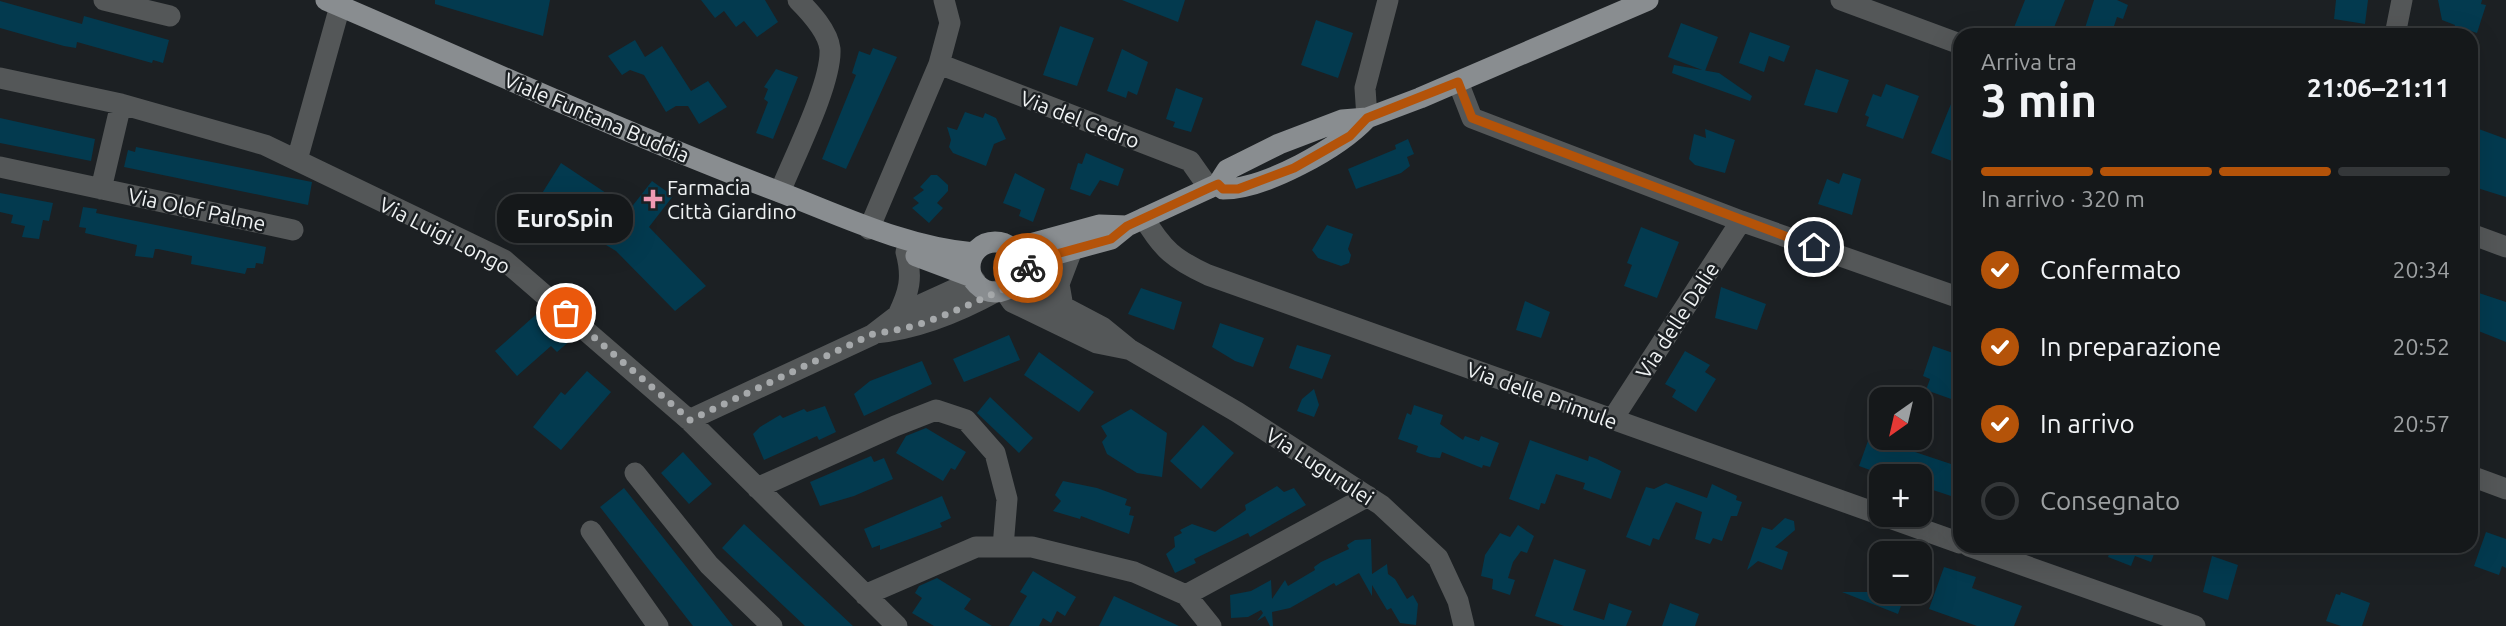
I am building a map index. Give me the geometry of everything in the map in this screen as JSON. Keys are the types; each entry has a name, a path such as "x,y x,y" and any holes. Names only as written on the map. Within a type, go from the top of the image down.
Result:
{"main road":[{"path":"1010,282 1020,261 1012,249 994,242 985,244 974,253 970,262 974,279 982,288 1010,282 1072,250 1111,239 1135,222 1214,186 1238,189 1294,168 1350,136 1367,118 1648,0"},
{"name":"Viale Funtana Buddia","path":"333,3 707,165 869,229 939,250 974,253"},
{"path":"1012,249 1099,225 1135,222"},
{"name":"Viale Funtana Buddia","path":"869,229 906,252 974,279"}],"street":[{"path":"104,0 170,16"},
{"path":"780,192 825,79 830,48 821,28 798,0"},
{"path":"869,229 939,64 950,23 944,0"},
{"path":"1841,0 1953,41"},
{"path":"2396,28 2402,0"},
{"path":"1367,118 1365,88 1386,1"},
{"path":"297,160 333,3"},
{"name":"Via del Cedro","path":"939,64 1190,161 1214,186"},
{"name":"Via Luigi Longo","path":"0,78 121,104 265,145 504,260 690,420 897,626"},
{"path":"1458,82 1472,118 1741,221 1953,296"},
{"name":"Via Olof Palme","path":"101,189 121,104"},
{"name":"Via Olof Palme","path":"0,167 293,230"},
{"name":"Via delle Dalie","path":"1612,420 1741,221"},
{"name":"Via delle Primule","path":"1135,222 1180,262 1208,275 1953,541"},
{"path":"2478,237 2506,247"},
{"path":"1063,307 1059,284 1072,250"},
{"path":"898,315 911,284 912,273 906,252"},
{"path":"690,420 875,333 898,315 974,279"},
{"path":"875,333 907,330 967,307 1010,282"},
{"name":"Via Lugurulei","path":"1010,282 1102,327 1129,349 1237,412 1368,496 1438,558 1458,601 1464,626"},
{"name":"Via Lugurulei","path":"1010,282 1012,302 1097,344 1129,349"},
{"path":"757,488 936,410 966,420 995,453 1007,499 1003,547"},
{"path":"635,472 709,565 772,626"},
{"path":"2478,479 2506,489"},
{"path":"1186,595 1368,496"},
{"path":"591,531 658,626"},
{"path":"865,595 976,547 1032,547 1134,572 1186,595 1210,626"},
{"path":"1989,553 2195,626"}],"building":[{"path":"435,0 550,0 543,36 435,4"},
{"path":"701,0 765,0 778,22 757,37 744,21 736,27 724,11 715,18"},
{"path":"1122,0 1185,0 1178,22"},
{"path":"2025,0 2065,0 2054,28 2014,28"},
{"path":"2094,0 2117,0 2128,5 2123,19 2117,17 2113,28 2085,28"},
{"path":"2336,0 2368,0 2365,24 2334,19"},
{"path":"2438,0 2482,0 2481,4 2486,5 2478,30 2454,28 2455,25 2442,20"},
{"path":"0,1 82,24 84,16 169,40 163,63 153,60 152,63 77,42 76,48 64,46 0,28"},
{"path":"1316,20 1353,33 1338,78 1301,65"},
{"path":"1681,23 1718,37 1705,71 1668,57"},
{"path":"1060,26 1094,38 1077,86 1043,75"},
{"path":"1750,32 1790,46 1784,62 1769,56 1764,72 1739,63"},
{"path":"635,40 645,57 662,46 691,91 708,81 727,107 699,124 688,106 676,106 666,112 644,75 630,70 622,75 608,56"},
{"path":"873,48 897,57 846,169 822,159 856,75 852,73 859,51 870,55"},
{"path":"1122,49 1148,62 1137,95 1128,91 1126,98 1107,91"},
{"path":"1674,65 1719,73 1752,96 1750,101 1672,73"},
{"path":"776,69 798,77 773,139 756,133 768,102 764,99 768,89 764,87"},
{"path":"1816,69 1849,80 1837,113 1804,105"},
{"path":"1886,84 1919,96 1903,139 1866,126 1869,117 1865,115 1873,94 1881,97"},
{"path":"1176,88 1203,98 1191,132 1173,127 1175,122 1166,119"},
{"path":"1953,99 1953,161 1931,153"},
{"path":"965,112 983,118 985,113 996,118 1006,139 994,144 986,166 953,153 949,147 951,140 947,127 957,130"},
{"path":"0,118 95,139 91,161 0,143"},
{"path":"1705,129 1735,140 1725,173 1695,165 1689,159 1694,134 1706,138"},
{"path":"2478,129 2506,139 2506,197 2478,188"},
{"path":"1408,139 1414,154 1407,157 1410,166 1401,173 1356,189 1348,169 1396,149 1395,145"},
{"path":"136,147 312,182 308,205 124,167 128,150 135,152"},
{"path":"1086,153 1124,169 1118,186 1100,180 1090,196 1070,189 1078,163 1082,164"},
{"path":"561,163 630,209 652,181 673,196 649,227 706,286 675,311 616,251 536,203"},
{"path":"1015,173 1045,189 1033,222 1019,216 1021,210 1003,203"},
{"path":"1843,173 1861,179 1852,215 1818,204 1827,179 1839,184"},
{"path":"931,175 937,175 948,185 948,191 937,203 943,208 929,223 912,208 919,203 913,198 924,190 920,187"},
{"path":"0,193 53,203 49,221 43,220 39,239 22,237 25,226 11,223 13,215 0,212"},
{"path":"83,207 97,209 96,213 266,247 263,264 256,263 255,268 247,268 245,274 191,264 192,256 158,249 155,249 153,258 135,256 137,245 85,233 86,228 79,227"},
{"path":"1327,225 1353,234 1348,249 1351,255 1349,263 1341,266 1318,258 1312,250"},
{"path":"1641,227 1679,242 1657,298 1624,286 1632,265 1627,263"},
{"path":"1721,287 1766,304 1757,330 1715,318"},
{"path":"1141,288 1182,302 1174,330 1128,314"},
{"path":"2479,293 2506,302 2506,342 2478,331"},
{"path":"1525,301 1550,312 1541,338 1516,330"},
{"path":"541,310 571,340 557,352 551,346 517,376 495,351"},
{"path":"1220,323 1264,338 1253,367 1235,361 1212,347"},
{"path":"1009,335 1020,360 964,382 953,359"},
{"path":"1297,345 1331,355 1322,379 1289,368"},
{"path":"1933,346 1953,353 1953,400 1932,392 1932,387 1927,387 1930,379 1923,376"},
{"path":"1685,351 1710,365 1705,372 1716,379 1696,412 1672,397 1676,390 1665,384"},
{"path":"1039,352 1094,392 1079,412 1024,375"},
{"path":"922,361 932,384 864,416 854,394 870,381"},
{"path":"587,371 611,392 561,450 533,427 561,392 565,395"},
{"path":"1314,389 1319,405 1314,417 1297,411 1302,399"},
{"path":"990,397 1033,438 1019,453 977,413"},
{"path":"1414,405 1443,415 1440,424 1463,440 1465,436 1479,441 1481,436 1499,443 1490,467 1483,465 1482,468 1442,452 1440,458 1430,457 1416,452 1418,446 1398,439 1407,413 1411,415"},
{"path":"825,406 836,432 819,440 817,436 764,460 753,434 760,427 780,415 783,418 804,409 807,412"},
{"path":"1131,409 1167,433 1162,477 1137,473 1107,454 1102,442 1107,436 1101,426"},
{"path":"1203,425 1234,453 1201,489 1170,461"},
{"path":"926,428 966,452 955,470 951,468 943,481 896,453 906,436"},
{"path":"1869,438 1869,450 1916,450 1915,452 1953,465 1953,497 1932,490 1932,464 1869,464 1869,470 1859,466"},
{"path":"1530,440 1588,461 1589,456 1621,471 1611,499 1583,489 1585,483 1556,474 1545,504 1541,503 1539,510 1509,499"},
{"path":"683,452 712,484 689,504 661,473"},
{"path":"871,456 874,462 884,458 893,479 854,496 820,506 810,482"},
{"path":"1063,481 1097,488 1127,499 1125,505 1131,507 1129,515 1134,516 1129,534 1081,516 1080,519 1053,511 1061,501 1055,495"},
{"path":"1666,483 1707,498 1712,484 1737,496 1736,500 1742,502 1737,516 1731,516 1722,541 1713,538 1710,544 1695,539 1702,512 1676,502 1659,540 1653,538 1650,546 1626,537 1646,487 1654,489"},
{"path":"1277,486 1284,492 1294,488 1306,505 1250,537 1248,533 1194,559 1196,563 1175,573 1166,554 1175,547 1174,537 1182,533 1180,530 1192,524 1215,532 1246,510 1245,505"},
{"path":"624,488 733,626 693,626 600,507"},
{"path":"942,496 951,518 940,523 942,527 880,550 880,545 872,548 864,529"},
{"path":"1785,518 1794,521 1795,530 1775,547 1788,552 1782,570 1758,561 1747,570 1762,527 1772,530"},
{"path":"744,524 853,626 805,626 722,548"},
{"path":"1518,525 1534,536 1527,553 1521,551 1513,562 1508,578 1515,580 1510,595 1492,589 1493,579 1481,576 1485,555 1500,533 1510,537"},
{"path":"2486,532 2506,539 2506,568 2502,566 2499,575 2474,566"},
{"path":"1371,539 1372,574 1387,564 1388,574 1395,579 1407,599 1413,595 1418,604 1416,625 1400,623 1391,608 1387,610 1372,585 1372,596 1359,573 1336,586 1334,583 1290,608 1272,612 1273,626 1270,626 1265,616 1257,621 1263,613 1261,610 1248,617 1231,618 1230,595 1251,591 1271,580 1272,599 1285,580 1288,586 1315,570 1314,567 1321,562 1349,549 1347,545 1355,540"},
{"path":"2109,553 2154,553 2151,562 2135,556 2131,566 2108,557"},
{"path":"2212,556 2238,565 2228,600 2203,592"},
{"path":"1554,559 1586,570 1573,610 1604,620 1609,603 1632,611 1626,626 1564,626 1535,616"},
{"path":"1944,567 1976,577 1972,588 2022,606 2014,626 1977,626 1929,609"},
{"path":"1033,571 1076,597 1065,616 1057,611 1051,623 1043,618 1039,626 1009,626 1027,596 1020,592"},
{"path":"937,578 971,599 964,609 992,626 934,626 912,613 922,598 915,593 919,586"},
{"path":"1842,592 1869,592 1869,603"},
{"path":"2341,592 2370,603 2362,626 2341,626 2326,621 2336,594 2340,595"},
{"path":"1114,596 1179,626 1099,626"},
{"path":"1670,603 1699,614 1695,626 1662,626"},
{"path":"1873,604 1902,604 1898,614"}],"way so far":[{"path":"566,313 690,420 875,333 907,330 967,307 1009,287 1020,271 1028,268"}],"place":[{"name":"Farmacia Città Giardino","path":"653,199"},
{"name":"EuroSpin","path":"566,313"}],"route":[{"path":"1028,268 1060,253 1111,239 1127,226 1218,184 1223,189 1238,189 1294,168 1350,136 1367,118 1458,82 1472,118 1814,247"}]}
